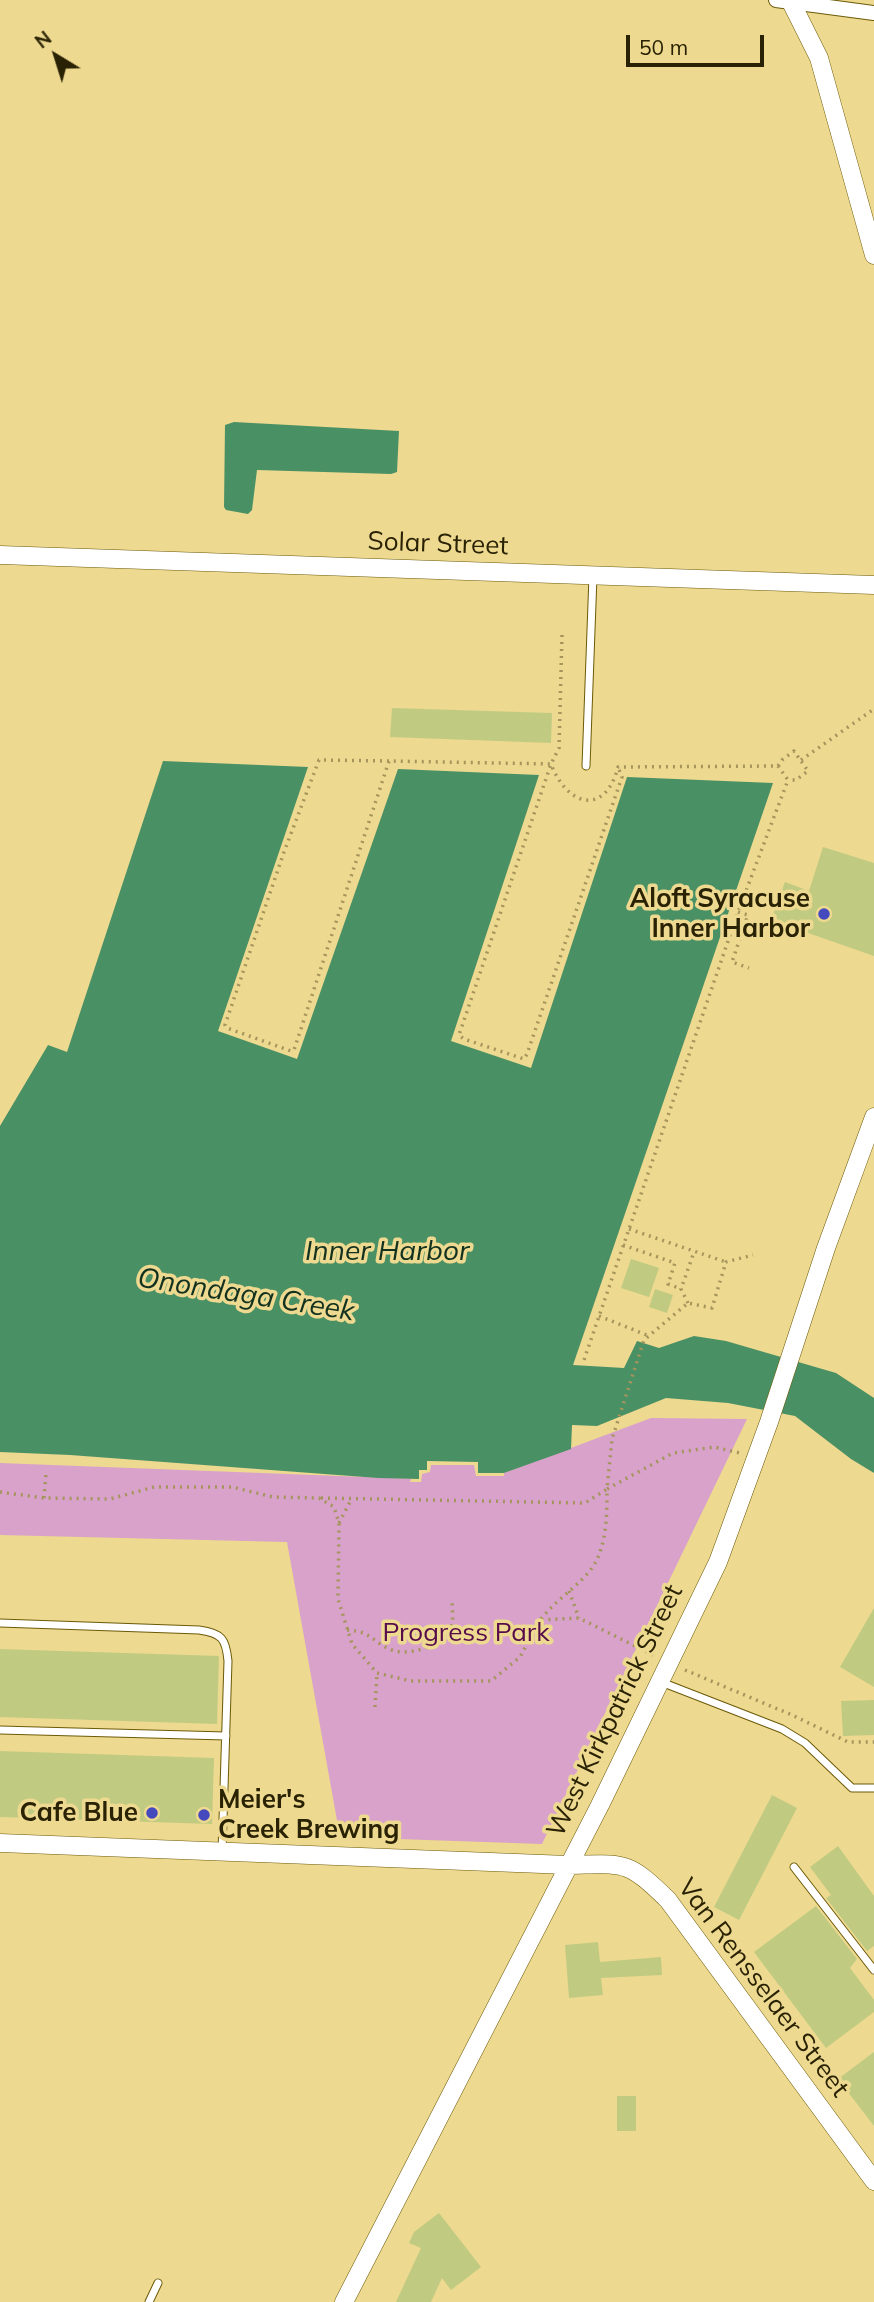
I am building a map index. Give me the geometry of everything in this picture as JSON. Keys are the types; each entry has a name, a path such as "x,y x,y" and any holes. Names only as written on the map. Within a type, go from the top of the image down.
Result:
{"street":[{"path":"786,0 874,13"},
{"path":"786,0 819,58 874,255"},
{"name":"Solar Street","path":"0,555 874,585"},
{"name":"West Kirkpatrick Street","path":"344,2302 568,1865 718,1562 874,1117"},
{"name":"Van Rensselaer Street","path":"0,1843 568,1865 621,1864 645,1878 668,1900 874,2182"}],"lane":[{"path":"586,766 593,575"},
{"path":"0,1623 211,1631 221,1637 227,1647 222,1852"},
{"path":"660,1682 782,1729 805,1743 852,1788 874,1788"},
{"path":"0,1730 226,1736"},
{"path":"794,1867 874,1970"},
{"path":"149,2302 158,2283"}],"path":[{"path":"562,635 559,748 551,764 459,1035 464,1039 524,1059 621,777 618,767"},
{"path":"801,760 874,709"},
{"path":"778,766 794,751 801,760 808,771 796,780 788,780"},
{"path":"389,761 294,1050 290,1051 227,1028 225,1025 284,852 319,760 389,761 551,764"},
{"path":"551,764 558,782 580,800 601,796 615,780 618,767"},
{"path":"618,767 778,766"},
{"path":"778,766 788,780"},
{"path":"584,1360 738,912 788,780"},
{"path":"738,912 748,915 732,962 749,968"},
{"path":"629,1229 726,1262 753,1255"},
{"path":"624,1245 676,1263 668,1284 681,1289 688,1303"},
{"path":"681,1289 694,1252"},
{"path":"688,1303 712,1308 726,1262"},
{"path":"319,1498 334,1507 339,1522 338,1599 352,1644 377,1673 411,1682 491,1681 520,1657 540,1620 554,1603 590,1571 606,1532 612,1439 645,1340 688,1303"},
{"path":"599,1316 649,1336"},
{"path":"0,1492 44,1498 110,1499 154,1487 232,1487 273,1497 585,1503 673,1453 714,1447 755,1457"},
{"path":"44,1498 46,1473"},
{"path":"339,1522 351,1499"},
{"path":"569,1591 579,1618"},
{"path":"348,1630 362,1630 390,1650 405,1652 425,1647 449,1633 453,1623 452,1600"},
{"path":"540,1620 579,1618 668,1663 792,1715 848,1742 874,1742"},
{"path":"375,1707 377,1673"}],"green space":[{"name":"Progress Park","path":"651,1418 747,1419 542,1844 340,1837 287,1542 0,1535 0,1463 418,1479 427,1461 478,1462 504,1473"}],"water":[{"path":"234,422 399,431 397,472 257,470 252,510 248,514 226,510 225,425"},
{"name":"Inner Harbor","path":"163,761 308,767 218,1031 297,1059 398,769 539,775 451,1041 531,1068 627,777 773,783 573,1365 624,1368 637,1341 659,1348 694,1336 726,1341 836,1373 874,1398 874,1473 851,1459 795,1416 728,1403 666,1398 597,1426 572,1425 571,1449 504,1473 478,1473 478,1462 427,1462 427,1470 419,1470 419,1479 378,1478 0,1452 0,1126 48,1045 67,1052"}],"pier":[{"path":"427,1461 478,1462 478,1473 504,1473 504,1476 476,1476 474,1465 431,1465 430,1472 422,1474 421,1482 410,1482 411,1479 419,1479 419,1470 427,1470"}],"building":[{"path":"392,708 552,713 551,743 390,737"},
{"name":"Aloft Syracuse Inner Harbor","path":"823,847 874,863 874,956 771,920 785,882 809,891"},
{"path":"631,1259 659,1268 649,1297 621,1288"},
{"path":"655,1289 673,1295 667,1313 649,1307"},
{"path":"874,1608 874,1687 840,1667"},
{"path":"0,1649 219,1656 217,1724 0,1717"},
{"path":"874,1700 874,1735 843,1736 841,1701"},
{"path":"0,1751 214,1758 212,1824 0,1817"},
{"path":"772,1795 797,1808 739,1920 714,1907"},
{"path":"838,1846 874,1896 874,1946 867,1951 826,1898 831,1895 810,1867"},
{"path":"816,1906 857,1959 850,1968 874,2000 874,2012 826,2048 754,1952"},
{"path":"598,1942 600,1962 661,1957 662,1975 601,1978 603,1995 569,1998 565,1945"},
{"path":"874,2052 874,2126 838,2079"},
{"path":"617,2096 636,2096 636,2131 617,2131"},
{"path":"439,2213 481,2267 451,2290 442,2278 431,2302 396,2302 421,2248 409,2243 414,2232"}],"place":[{"name":"Aloft Syracuse Inner Harbor","path":"824,914"},
{"name":"Cafe Blue","path":"152,1813"},
{"name":"Meier's Creek Brewing","path":"204,1815"}],"water label":[{"name":"Onondaga Creek","path":"246,1295"}]}
